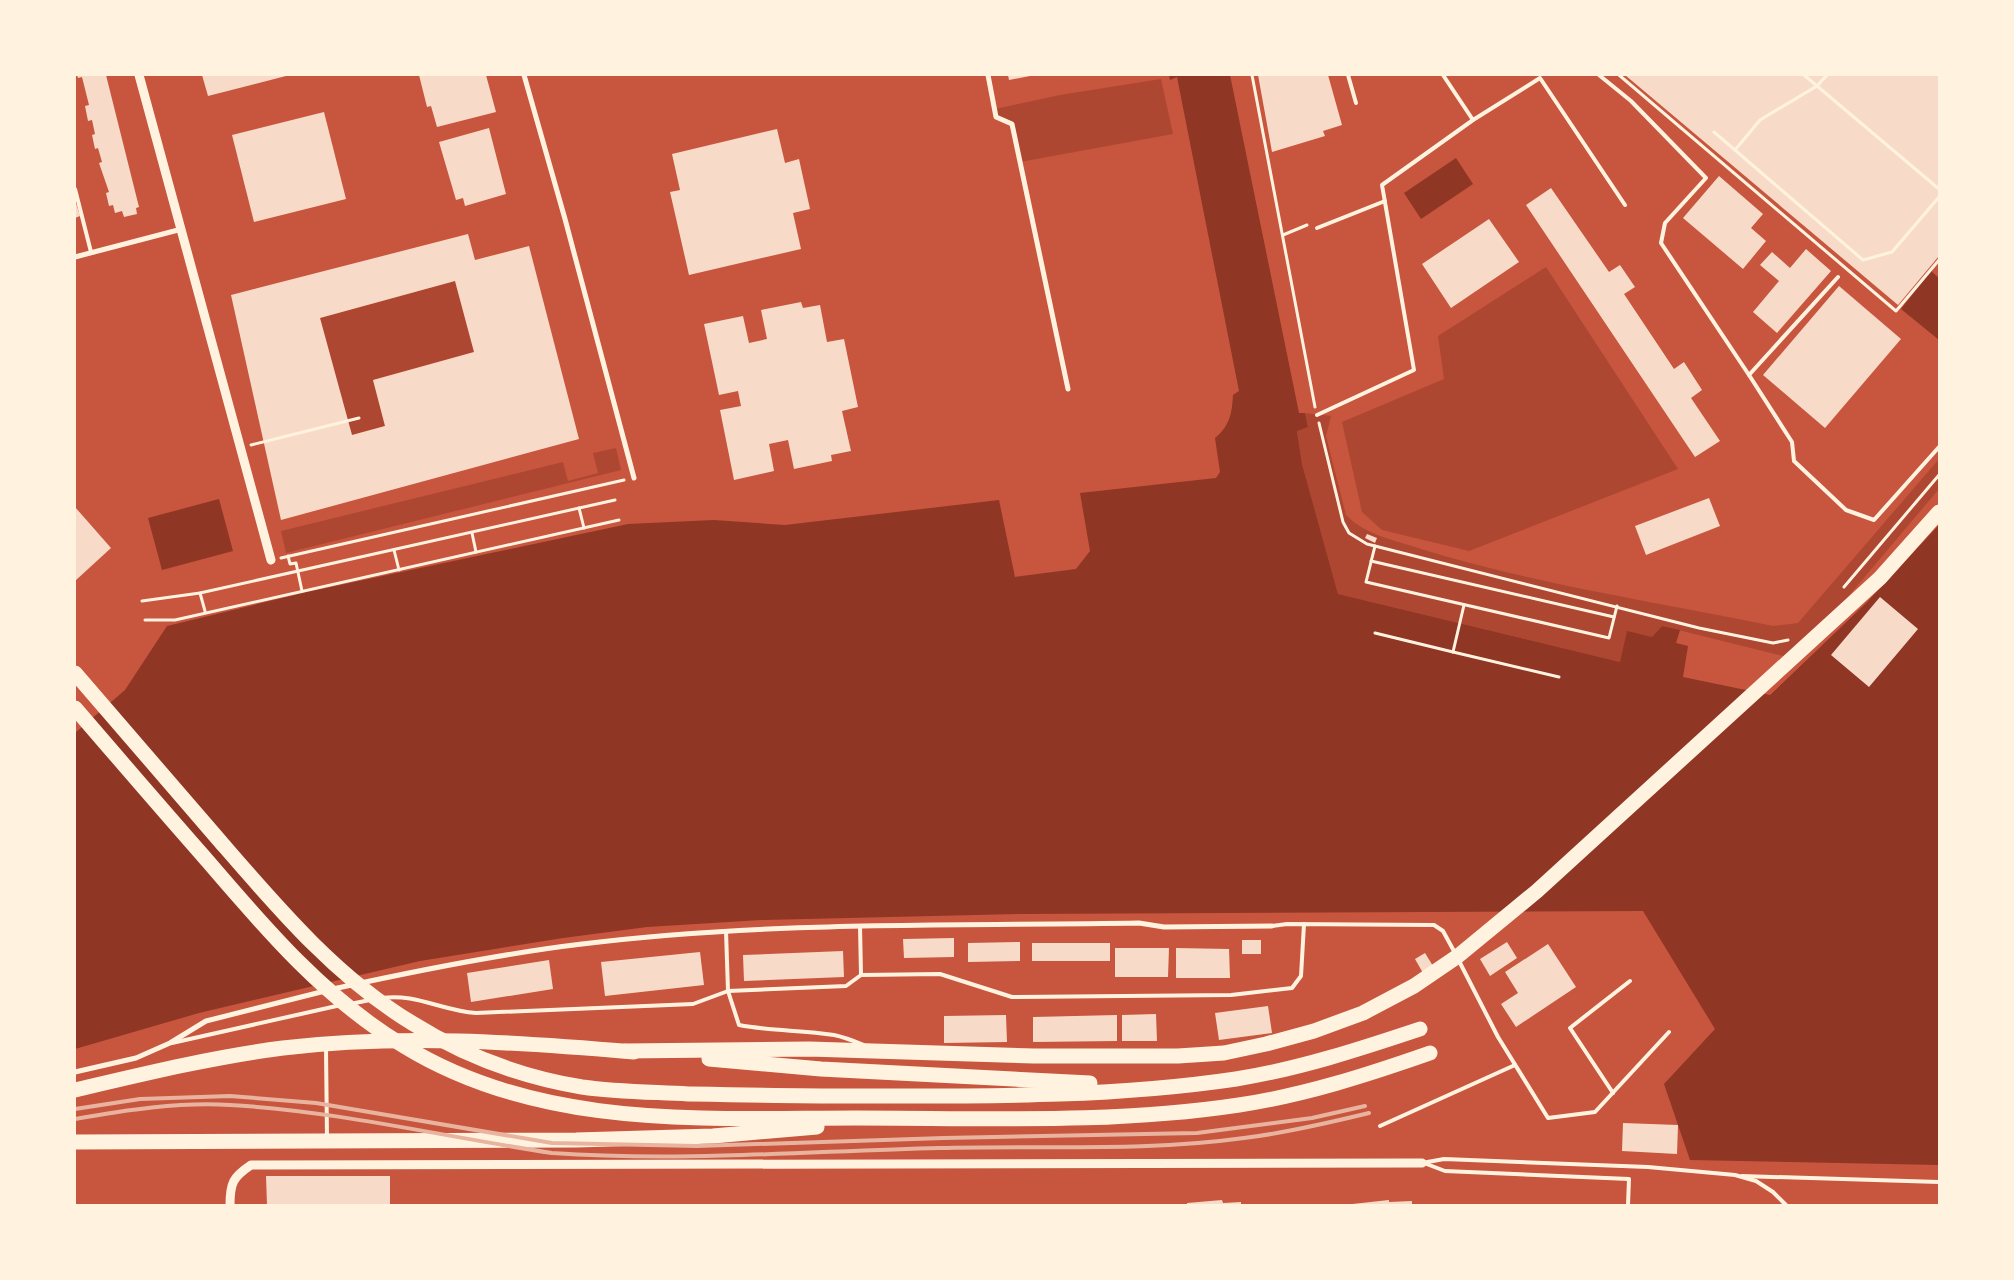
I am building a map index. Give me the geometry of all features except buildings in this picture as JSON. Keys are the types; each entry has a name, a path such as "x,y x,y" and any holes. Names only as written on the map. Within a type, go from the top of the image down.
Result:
{"highway":[{"path":"625,1051 809,1049 1034,1056 1178,1056 1224,1054 1314,1031 1363,1013 1414,986 1458,956 1537,891 1858,599 1880,578 1939,512"},
{"path":"75,673 264,892 325,956 371,995 414,1025 462,1050 522,1073 581,1086 621,1091 772,1096 954,1096 1112,1091 1238,1078 1355,1051 1420,1029"},
{"path":"75,708 245,906 308,971 356,1013 404,1046 454,1072 520,1096 574,1108 640,1116 690,1118 1118,1116 1197,1110 1306,1092 1365,1076 1430,1053"},
{"path":"75,1090 233,1056 326,1044 409,1040 469,1041 625,1051 811,1068 988,1079 1180,1085"},
{"path":"75,1142 576,1140 713,1136 913,1118"}],"street":[{"path":"139,75 271,560"},
{"path":"524,75 565,219 634,478"},
{"path":"988,75 996,117 1012,124 1068,389"},
{"path":"75,257 182,228"},
{"path":"75,1072 136,1058 170,1043 206,1021 291,998 407,973 581,944 726,932 860,926 1139,923 1164,926 1272,926"},
{"path":"230,1205 230,1192 236,1175 251,1165 1422,1163"}],"lane":[{"path":"1348,75 1356,103"},
{"path":"1443,75 1472,120"},
{"path":"1598,75 1631,101 1706,178 1665,223 1661,243 1792,442 1794,461 1846,510 1874,520 1939,447"},
{"path":"1317,415 1414,370 1382,185 1472,120 1540,78 1625,206"},
{"path":"75,189 91,252"},
{"path":"1317,228 1385,201"},
{"path":"1749,375 1838,277"},
{"path":"1272,926 1304,924 1434,925 1443,931 1498,1036 1548,1118 1595,1112 1669,1032"},
{"path":"170,1043 333,1006 397,996 462,1012 476,1013 693,1004 728,991 846,986 861,975 940,974 1012,997 1231,995 1292,988 1301,976 1304,924"},
{"path":"860,926 861,975"},
{"path":"726,932 728,991 739,1025 766,1031 837,1035 884,1052"},
{"path":"1613,1093 1570,1028 1630,981"},
{"path":"326,1044 327,1141"},
{"path":"1380,1126 1515,1065"},
{"path":"1422,1163 1444,1159 1648,1166 1735,1175 1939,1182"},
{"path":"1422,1163 1445,1170 1630,1179 1628,1205"},
{"path":"1735,1175 1756,1181 1773,1192 1786,1205"}],"path":[{"path":"1252,75 1317,415 1343,522 1349,533 1375,546 1700,628 1772,643 1792,638"},
{"path":"1619,75 1896,311 1939,260"},
{"path":"1804,75 1939,189"},
{"path":"1735,150 1760,120 1817,86 1827,75"},
{"path":"1714,132 1864,260 1892,252 1939,198"},
{"path":"1283,235 1310,224 1317,228"},
{"path":"259,443 359,418"},
{"path":"1838,594 1939,475"},
{"path":"271,560 634,478"},
{"path":"142,601 200,593 615,500"},
{"path":"579,508 584,528"},
{"path":"145,620 175,620 205,611 399,570 619,520"},
{"path":"472,533 476,552"},
{"path":"1375,546 1366,582 1609,638 1617,606"},
{"path":"394,550 399,570"},
{"path":"288,556 290,564 296,563 302,591"},
{"path":"1371,561 1614,617"},
{"path":"200,593 205,611"},
{"path":"1453,652 1464,604"},
{"path":"1375,634 1558,677"}],"shaded area":[{"path":"1169,75 1230,75 1299,413 1305,413 1308,427 1297,431 1302,464 1338,594 1620,662 1627,631 1652,637 1662,626 1680,630 1676,643 1688,646 1683,677 1770,695 1867,602 1939,525 1939,1165 1690,1160 1664,1084 1715,1029 1643,911 1021,914 761,920 647,927 563,938 420,961 199,1013 75,1049 75,733 125,690 167,626 307,592 628,524 714,520 785,525 999,500 1015,577 1076,569 1090,551 1080,493 1216,478 1220,472 1215,438 1227,424 1231,413 1233,395 1239,391 1177,77 1170,80"},
{"path":"1161,79 1173,134 1020,162 1012,124 996,117 995,109 1060,95"},
{"path":"1456,158 1473,184 1421,219 1404,193"},
{"path":"1546,267 1678,469 1469,551 1382,530 1362,512 1342,422 1444,379 1438,336"},
{"path":"1931,271 1939,278 1939,340 1901,309"},
{"path":"455,281 474,352 373,380 385,426 352,435 320,318"},
{"path":"1305,413 1331,416 1326,436 1346,515 1371,532 1421,549 1508,572 1596,592 1773,626 1798,623 1939,459 1939,489 1814,637 1787,657 1662,626 1652,637 1620,662 1338,594 1302,464 1297,430 1308,427"},
{"path":"616,448 621,470 286,553 281,531 563,462 568,481 598,473 593,453"},
{"path":"219,499 233,551 162,570 148,518"}],"pier":[{"path":"1939,522 1867,602 1770,695 1768,692 1866,600"}],"railway":[{"path":"75,1109 140,1099 230,1096 316,1103 552,1143 697,1146 944,1138 1197,1133 1312,1118 1365,1106"},
{"path":"75,1119 172,1106 230,1105 311,1113 552,1153 697,1156 977,1147 1130,1147 1168,1145 1244,1138 1323,1124 1369,1113"}]}
